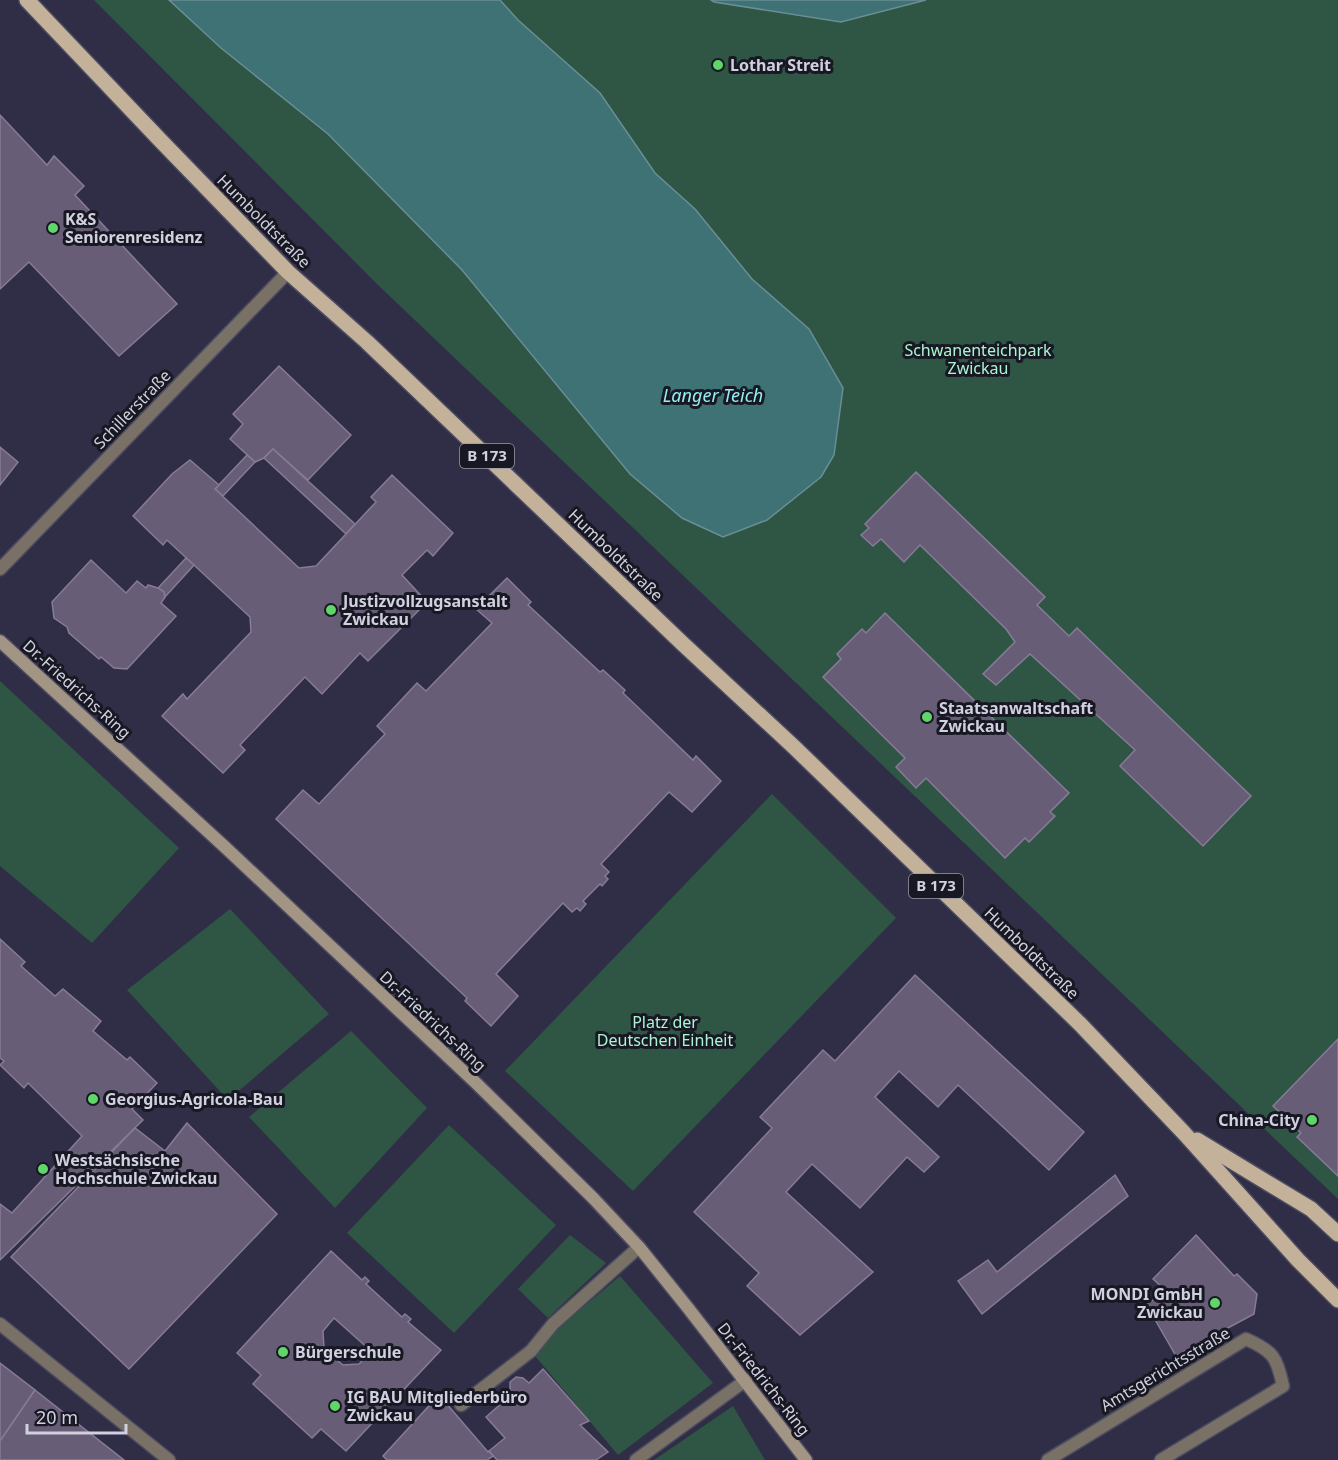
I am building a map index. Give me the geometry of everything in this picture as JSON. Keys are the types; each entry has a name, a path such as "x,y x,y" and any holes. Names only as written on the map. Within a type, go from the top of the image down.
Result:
{"main road":[{"name":"Humboldtstraße","path":"27,0 288,272 368,342 683,644 786,739 1080,1024 1184,1133 1298,1260 1338,1300"},
{"name":"Dr.-Friedrichs-Ring","path":"0,641 226,848 580,1185 639,1247 746,1380 806,1460"},
{"name":"Humboldtstraße","path":"1184,1133 1311,1209 1338,1234"}],"street":[{"name":"Schillerstraße","path":"0,569 288,272"},
{"path":"461,1405 531,1351 553,1324 639,1247"},
{"path":"0,1324 169,1460"},
{"name":"Amtsgerichtsstraße","path":"1048,1460 1246,1339 1266,1348 1279,1365 1283,1386 1161,1460"},
{"path":"636,1460 746,1380"}],"green space":[{"name":"Schwanenteichpark Zwickau","path":"94,0 1338,0 1338,1199 377,284"},
{"path":"0,681 179,848 92,943 0,866"},
{"name":"Platz der Deutschen Einheit","path":"772,794 896,918 633,1191 505,1071"},
{"path":"230,909 329,1014 228,1100 127,990"},
{"path":"351,1031 427,1108 335,1208 249,1117"},
{"path":"449,1125 556,1225 454,1333 347,1233"},
{"path":"570,1235 606,1263 548,1318 518,1289"},
{"path":"620,1276 713,1383 618,1455 531,1351"},
{"path":"733,1406 765,1460 654,1460"}],"water":[{"name":"Langer Teich","path":"169,0 500,0 518,20 600,93 655,173 695,209 752,279 809,329 843,388 834,455 821,477 767,520 723,537 682,518 630,474 462,270 328,134 221,48"},
{"path":"711,0 926,0 841,22"}],"building":[{"name":"K&S Seniorenresidenz","path":"0,115 47,165 54,156 84,186 75,195 177,304 119,356 29,262 0,289"},
{"path":"279,366 351,435 308,480 273,449 264,458 255,462 230,439 243,424 233,414"},
{"path":"0,447 18,462 0,485"},
{"path":"273,449 355,524 346,534 264,458"},
{"path":"247,455 255,462 223,496 215,489"},
{"name":"Justizvollzugsanstalt Zwickau","path":"190,460 219,485 215,489 299,568 316,566 376,502 371,497 392,475 453,533 433,556 427,550 402,575 427,602 368,661 360,653 322,694 305,677 240,745 245,750 223,773 162,716 183,694 187,699 251,632 250,617 167,540 163,545 133,516 172,474"},
{"path":"916,472 1045,597 1037,605 1069,636 1077,628 1251,796 1203,846 1120,766 1135,750 1030,654 996,685 983,674 1015,642 1006,629 920,545 904,562 881,539 873,546 861,535 869,528 865,524"},
{"path":"186,558 194,565 165,597 164,592 158,588"},
{"path":"91,560 126,593 137,581 146,588 148,585 158,588 164,592 165,597 161,603 176,616 127,669 114,668 101,657 99,659 69,633 67,627 54,618 52,602"},
{"path":"507,578 531,602 528,605 600,672 603,670 625,690 623,693 693,760 696,756 721,781 692,812 669,792 601,864 609,872 605,876 608,879 583,901 586,904 580,911 577,908 572,912 563,903 496,974 518,996 491,1026 465,1001 467,998 276,819 303,790 319,804 385,734 377,726 417,683 426,691 492,623 476,609"},
{"name":"Staatsanwaltschaft Zwickau","path":"885,613 1069,793 1050,812 1055,816 1029,842 1025,838 1005,858 926,778 916,788 896,767 905,758 823,677 841,659 837,654 862,629 866,633"},
{"name":"Westsächsische Hochschule Zwickau","path":"0,939 25,962 21,966 55,996 63,989 101,1021 93,1031 127,1060 130,1057 157,1083 132,1109 143,1120 0,1260 0,1204 12,1213 82,1136 28,1083 24,1088 0,1065 4,1061 0,1058"},
{"path":"915,975 1084,1132 1049,1170 958,1085 938,1107 899,1071 875,1097 939,1157 924,1172 907,1157 860,1208 812,1164 786,1192 873,1272 800,1335 747,1286 759,1273 694,1212 772,1128 760,1117 823,1050 835,1061"},
{"name":"China-City","path":"1338,1039 1338,1176 1297,1137 1301,1133 1273,1106"},
{"path":"187,1123 277,1214 129,1369 11,1257 135,1128 165,1151"},
{"path":"1115,1175 1128,1196 982,1314 958,1281 988,1260 997,1272"},
{"path":"1196,1235 1234,1276 1237,1274 1257,1294 1254,1314 1176,1356 1146,1304 1167,1292 1153,1279"},
{"name":"Bürgerschule","path":"331,1251 362,1280 365,1277 369,1281 366,1284 402,1317 405,1314 411,1319 408,1322 441,1350 346,1451 321,1429 312,1438 253,1384 261,1375 237,1353","holes":["334,1318 371,1351 359,1364 343,1365 324,1349 323,1331"]},
{"path":"0,1363 35,1390 0,1441"},
{"path":"543,1369 589,1421 580,1425 608,1452 596,1460 497,1460 489,1451 505,1438 486,1417 513,1393 510,1390 510,1382 516,1377 523,1378 529,1383"},
{"path":"35,1390 124,1460 0,1460 0,1441"},
{"path":"439,1395 493,1456 487,1460 387,1460 383,1456"}],"place":[{"name":"Lothar Streit","path":"718,65"},
{"name":"K&S Seniorenresidenz","path":"53,228"},
{"name":"Justizvollzugsanstalt Zwickau","path":"331,610"},
{"name":"Staatsanwaltschaft Zwickau","path":"927,717"},
{"name":"Georgius-Agricola-Bau","path":"93,1099"},
{"name":"China-City","path":"1312,1120"},
{"name":"Westsächsische Hochschule Zwickau","path":"43,1169"},
{"name":"MONDI GmbH Zwickau","path":"1215,1303"},
{"name":"Bürgerschule","path":"283,1352"},
{"name":"IG BAU Mitgliederbüro Zwickau","path":"335,1406"}]}
